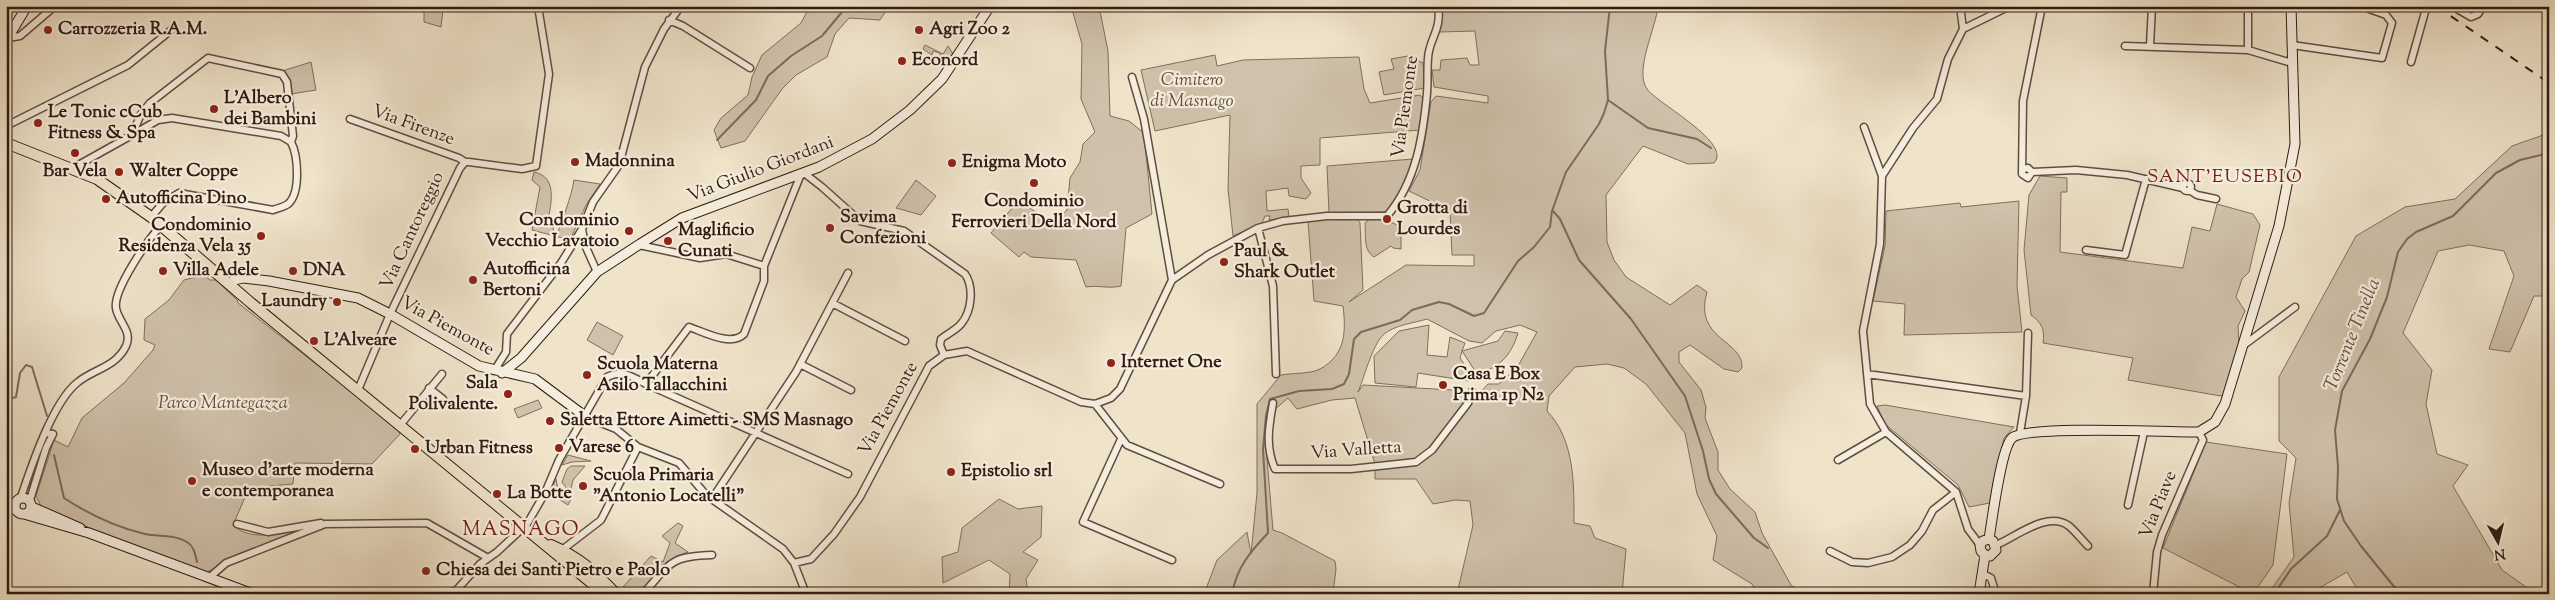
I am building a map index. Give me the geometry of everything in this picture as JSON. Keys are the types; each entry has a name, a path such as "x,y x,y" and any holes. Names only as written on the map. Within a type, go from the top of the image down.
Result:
{"main road":[{"path":"6,143 97,179 151,217 229,284 605,594"},
{"path":"541,541 571,553 598,575 616,594"}],"street":[{"path":"7,40 27,6"},
{"path":"7,40 20,36 55,6"},
{"name":"Via Cantoreggio","path":"358,390 390,314 426,242 454,178 465,162 522,168 536,166 549,74 538,6"},
{"path":"499,372 506,352 507,334 561,263 582,229 593,202 619,164 645,67 669,20 680,6"},
{"name":"Via Giulio Giordani","path":"499,372 512,365 528,350 597,272 639,244 682,218 802,174 855,150 926,96 950,68 990,6"},
{"name":"Via Piemonte","path":"1172,280 1208,255 1258,228 1283,221 1327,216 1387,216 1401,200 1415,164 1427,92 1428,56 1438,23 1438,6"},
{"path":"1882,176 1913,128 1937,99 1948,59 1963,28 1960,6"},
{"path":"1963,28 2010,6"},
{"path":"2042,6 2023,101 2020,157 2023,169 2022,174 2026,178 2032,172 2076,170 2146,179 2216,199"},
{"path":"2150,46 2152,6"},
{"path":"2248,6 2248,50"},
{"path":"2088,546 2068,525 2051,522 2035,525 1993,542 1983,540 1980,545 1980,551 1985,555 1994,554 1993,542 2004,454 2011,439 2020,433 2062,430 2198,432 2215,422 2225,404 2244,345 2270,250 2279,226 2295,144 2291,6"},
{"path":"2292,45 2382,58 2392,24 2386,14 2361,6"},
{"path":"2412,62 2426,12 2420,6"},
{"path":"2452,6 2471,17 2478,14 2483,6"},
{"path":"669,20 683,26 750,68"},
{"path":"6,126 128,65 175,27"},
{"path":"2125,46 2248,50 2292,63"},
{"path":"132,135 140,114 150,102 208,58 282,74 287,82 292,142 296,156 296,190 293,198 282,207 273,210 179,193 163,203 151,217"},
{"path":"1132,77 1144,119 1172,280 1126,380 1111,398 1095,404 1127,445 1220,484"},
{"path":"73,168 158,120 172,118 281,136 292,142"},
{"name":"Via Firenze","path":"350,119 459,158 465,162"},
{"path":"1864,127 1882,176 1880,244 1863,331 1870,404 1886,432 1956,492 1968,529 1980,545"},
{"path":"646,384 688,327 729,340 742,336 764,281 764,266 802,174 822,186 860,221 904,231 965,274 970,281 971,289 968,311 960,325 941,339 940,345 944,355"},
{"path":"2086,250 2125,256 2146,179"},
{"path":"23,505 46,448 59,406 78,382 111,364 123,353 127,343 127,332 116,312 116,300 147,242 161,226"},
{"path":"1258,228 1273,286 1276,374"},
{"path":"582,229 585,245 597,272"},
{"path":"639,244 700,258 726,254 764,266"},
{"path":"712,499 800,364 834,304 848,273"},
{"name":"Via Piemonte","path":"229,284 234,280 243,278 358,298 390,314 466,360 499,372 535,379 543,383 586,417 616,429 638,447 679,463 712,499 783,549 794,563 811,559 834,534 860,497 930,366 944,355 967,351 1081,402 1095,404"},
{"path":"834,304 906,341"},
{"path":"2244,345 2295,307"},
{"path":"2020,433 2026,396 2028,333"},
{"name":"Via Giulio Giordani","path":"516,375 515,369 528,350"},
{"path":"502,360 512,365"},
{"path":"800,364 850,390"},
{"path":"444,594 454,592 488,558 523,528 545,493 572,436 586,417 603,383 613,374 626,373 646,384 848,474"},
{"path":"400,424 442,374"},
{"path":"1867,374 2026,396"},
{"path":"429,388 443,399"},
{"name":"Via Valletta","path":"1273,402 1268,425 1271,460 1275,469 1351,469 1416,462 1432,450 1468,403 1472,391"},
{"path":"1838,460 1886,432"},
{"path":"2128,505 2144,432"},
{"name":"Via Piave","path":"2153,594 2157,552 2162,535 2203,440 2198,432"},
{"path":"1122,439 1082,522 1172,560"},
{"path":"562,550 601,520 638,447"},
{"path":"1830,552 1852,562 1868,563 1892,557 1910,545 1922,531 1933,510 1956,492"},
{"path":"6,499 89,534 253,594"},
{"path":"6,507 23,505"},
{"path":"237,524 268,532 308,524 426,523 488,558"},
{"path":"210,577 226,563 326,524"},
{"path":"643,594 671,563 679,558 712,555"},
{"path":"1978,594 1985,555"},
{"path":"794,563 806,594"},
{"path":"1983,574 1991,578 1996,594"}],"green space":[{"path":"418,6 436,6 443,10 441,27 424,22 424,13"},
{"path":"810,6 889,6 880,20 849,18 835,34 827,57 796,75 782,89 745,141 721,148 714,130 721,118 748,95 752,77 762,55 801,23"},
{"path":"1071,6 1099,6 1108,51 1110,116 1129,121 1144,133 1152,214 1126,228 1121,286 1116,287 1086,287 1076,260 1031,257 1024,252 1019,257 991,233 1019,200 1052,224 1067,210 1070,178 1080,162 1083,144 1095,132 1081,99 1082,44"},
{"path":"1441,6 1658,6 1644,61 1643,72 1647,89 1704,135 1713,145 1717,155 1714,163 1688,164 1643,146 1606,195 1607,242 1614,260 1626,277 1670,305 1697,285 1707,292 1705,308 1707,320 1712,330 1735,351 1740,359 1742,368 1738,372 1724,369 1690,345 1679,352 1679,362 1701,390 1706,407 1705,418 1718,452 1718,470 1730,489 1755,512 1762,533 1791,585 1803,594 1758,594 1752,584 1713,560 1717,536 1697,494 1685,433 1646,384 1624,368 1607,364 1575,367 1549,396 1547,411 1563,435 1568,449 1573,479 1574,523 1590,526 1595,538 1626,549 1622,594 1457,594 1473,525 1470,501 1455,500 1433,504 1416,479 1375,479 1375,464 1355,398 1332,400 1297,409 1288,398 1273,411 1265,435 1273,530 1335,561 1333,594 1204,594 1217,560 1247,532 1251,554 1257,493 1257,404 1281,375 1312,372 1329,363 1335,357 1342,342 1344,333 1343,306 1314,301 1308,221 1311,219 1357,218 1360,223 1363,290 1349,302 1406,265 1474,266 1474,255 1452,255 1450,211 1409,191 1420,170 1431,102 1436,96 1488,103 1488,96 1434,87 1432,70 1440,70 1441,60 1467,58 1470,65 1479,65 1475,31 1439,32","holes":["1427,319 1469,341 1482,343 1496,331 1520,325 1537,332 1518,366 1499,384 1488,384 1471,403 1472,391 1363,385 1358,392 1375,347 1383,335 1393,329"]},
{"path":"925,45 943,54 948,46 953,54 950,58 942,55 941,58 940,53 933,51 932,55 923,49"},
{"name":"Cimitero di Masnago","path":"1215,55 1217,66 1243,60 1359,57 1364,89 1370,103 1420,95 1424,99 1420,130 1320,138 1320,165 1301,166 1301,178 1311,193 1306,199 1289,196 1288,188 1266,191 1267,211 1288,209 1289,217 1269,220 1270,216 1265,216 1262,223 1233,236 1228,189 1230,115 1155,131 1141,70"},
{"path":"1408,56 1423,63 1425,88 1384,95 1379,72 1394,69 1391,59"},
{"path":"311,62 316,90 291,94 282,71"},
{"path":"2549,133 2549,296 2534,296 2510,352 2489,349 2514,276 2504,251 2469,245 2438,251 2403,333 2432,370 2426,404 2437,454 2468,465 2453,486 2502,570 2536,594 2360,594 2347,572 2309,594 2268,594 2294,557 2289,503 2296,458 2279,441 2279,377 2356,236 2405,207 2455,199 2512,146"},
{"path":"1413,159 1410,174 1404,188 1385,212 1329,213 1327,166"},
{"path":"534,172 547,179 550,185 551,199 548,221 554,222 553,231 558,232 574,180 600,184 586,205 570,240 532,230 540,187 532,180"},
{"path":"2040,176 2067,178 2067,192 2061,192 2060,252 2183,268 2192,227 2210,231 2217,204 2253,214 2260,225 2249,272 2242,279 2236,297 2245,311 2238,326 2239,345 2224,393 2221,396 2128,380 2133,358 2043,343 2044,334 2042,327 2031,315 2024,250 2029,195"},
{"path":"916,180 936,196 921,215 896,208"},
{"path":"2019,201 2017,286 2022,332 1904,335 1905,304 1873,301 1885,246 1886,211 1960,203 1961,207"},
{"path":"1371,218 1384,219 1397,225 1397,232 1401,235 1401,249 1391,246 1374,257 1370,254 1366,242 1365,223"},
{"name":"Parco Mantegazza","path":"204,275 210,280 216,280 237,302 399,429 400,434 372,464 295,463 293,484 249,488 233,525 241,531 250,534 272,535 313,527 238,556 207,572 101,533 41,506 36,496 54,440 68,447 82,418 124,383 153,350 155,345 144,340 145,319 169,300 184,280"},
{"path":"597,322 623,336 613,355 587,340"},
{"path":"1429,325 1427,355 1447,357 1450,337 1465,343 1460,358 1472,376 1469,381 1418,373 1416,387 1375,383 1374,356 1399,331"},
{"path":"1505,331 1518,333 1512,348 1503,360 1492,368 1477,374 1462,351 1498,341"},
{"path":"538,400 542,408 518,418 514,409"},
{"path":"1885,405 2014,427 2004,438 1990,503 1969,507 1958,485 1885,424 1877,406"},
{"path":"2206,442 2287,454 2273,565 2253,594 2163,548"},
{"path":"568,455 591,461 572,462 562,465"},
{"path":"571,466 585,466 573,480 570,493 562,482 567,469"},
{"path":"556,479 558,490 571,499 568,505 549,493"},
{"path":"999,499 1018,509 1042,506 1041,537 1023,552 1038,560 1026,579 1028,594 1009,594 1010,574 989,560 943,583 942,557 958,552 962,528"},
{"path":"678,523 683,526 675,543 688,552 676,556 640,594 633,594 623,587 651,556 663,562 670,543 662,536"}],"waterway":[{"path":"717,140 756,100 768,76 791,56 822,36 847,6"},
{"path":"1232,594 1237,576 1245,560 1268,533 1263,449 1266,416 1270,399 1299,391 1332,389 1344,384 1349,374 1354,339 1361,332 1400,320 1412,310 1439,302 1449,304 1474,316 1484,313 1518,261 1534,247 1550,227 1552,211 1566,172 1599,124 1604,113 1608,100 1605,51 1610,6"},
{"path":"1608,100 1648,128 1697,139 1711,148"},
{"name":"Torrente Tinella","path":"2400,594 2361,546 2344,521 2337,499 2338,467 2335,430 2342,391 2370,339 2387,297 2398,252 2407,239 2416,232 2453,216 2496,173 2520,160 2549,153"},
{"path":"1553,211 1560,219 1579,260 1631,319 1685,396 1703,451 1709,479 1716,494 1754,538 1768,548"},
{"path":"6,400 16,397 20,373 26,365 32,367 47,416"},
{"path":"54,455 64,498 83,510 123,528 145,534 182,539 194,550 197,562"},
{"path":"2274,594 2291,569 2327,536 2340,510"},
{"path":"203,580 218,586"}],"railway":[{"path":"2436,6 2549,83"}],"place":[{"name":"Carrozzeria R.A.M.","path":"48,30"},
{"name":"Agri Zoo 2","path":"919,30"},
{"name":"Econord","path":"902,61"},
{"name":"L'Albero dei Bambini","path":"214,109"},
{"name":"Le Tonic cCub Fitness & Spa","path":"38,123"},
{"name":"Bar Vela","path":"75,153"},
{"name":"Madonnina","path":"575,162"},
{"name":"Enigma Moto","path":"952,163"},
{"name":"Walter Coppe","path":"119,172"},
{"name":"Condominio Ferrovieri Della Nord","path":"1034,183"},
{"name":"Autofficina Dino","path":"106,199"},
{"name":"Grotta di Lourdes","path":"1387,219"},
{"name":"Savima Confezioni","path":"830,228"},
{"name":"Condominio Vecchio Lavatoio","path":"629,231"},
{"name":"Condominio Residenza Vela 35","path":"261,236"},
{"name":"Maglificio Cunati","path":"668,241"},
{"name":"Paul & Shark Outlet","path":"1224,262"},
{"name":"Villa Adele","path":"163,271"},
{"name":"DNA","path":"293,271"},
{"name":"Autofficina Bertoni","path":"473,280"},
{"name":"Laundry","path":"337,302"},
{"name":"L'Alveare","path":"314,341"},
{"name":"Internet One","path":"1111,363"},
{"name":"Scuola Materna Asilo Tallacchini","path":"587,375"},
{"name":"Casa E Box Prima 1p N2","path":"1443,385"},
{"name":"Sala Polivalente.","path":"508,394"},
{"name":"Saletta Ettore Aimetti - SMS Masnago","path":"550,421"},
{"name":"Varese 6","path":"559,448"},
{"name":"Urban Fitness","path":"415,449"},
{"name":"Epistolio srl","path":"951,472"},
{"name":"Museo d'arte moderna e contemporanea","path":"192,481"},
{"name":"Scuola Primaria \"Antonio Locatelli\"","path":"583,486"},
{"name":"La Botte","path":"497,494"},
{"name":"Chiesa dei Santi Pietro e Paolo","path":"426,571"}],"district":[{"name":"SANT'EUSEBIO","path":"2225,177"},
{"name":"MASNAGO","path":"521,530"}]}
